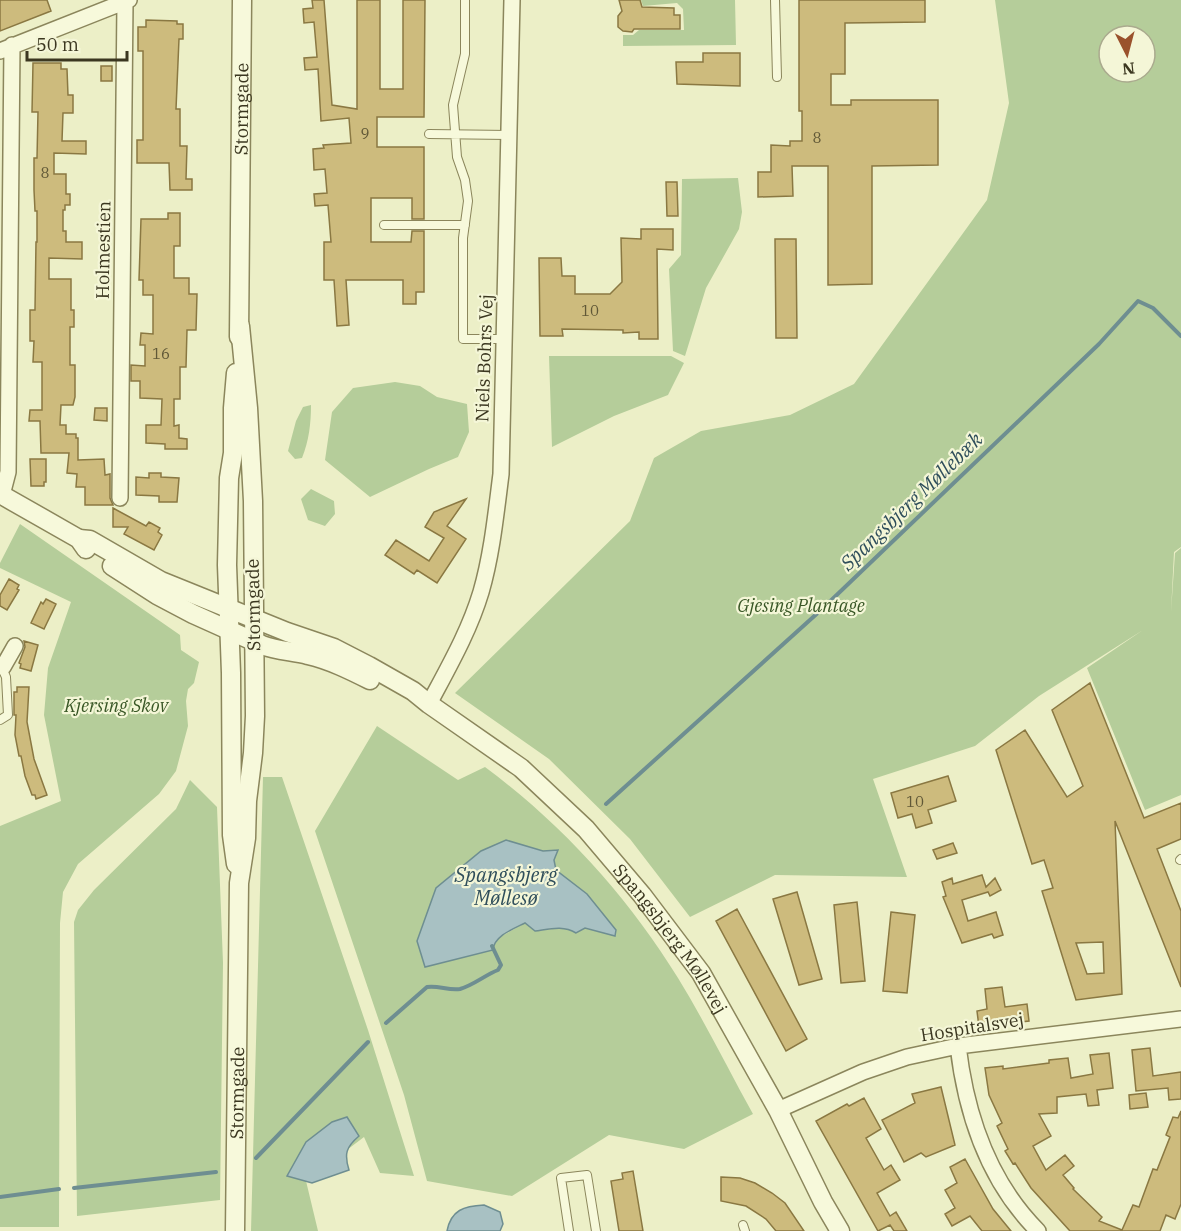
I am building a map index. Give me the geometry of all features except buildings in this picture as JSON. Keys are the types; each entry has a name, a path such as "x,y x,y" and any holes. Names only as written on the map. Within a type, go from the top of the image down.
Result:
{"street":[{"name":"Stormgade","path":"239,883 232,835 241,635 241,478 233,453 233,408 240,326 242,0"},
{"name":"Niels Bohrs Vej","path":"429,704 460,647 482,591 501,474 512,0"},
{"path":"1,494 8,472 6,48 127,1"},
{"name":"Holmestien","path":"120,498 127,1"},
{"name":"Stormgade","path":"240,326 248,408 253,501 241,613"},
{"name":"Spangsbjerg Møllevej","path":"1,494 79,539 87,550 157,595 274,650 309,655 349,670 410,700 429,704"},
{"name":"Spangsbjerg Møllevej","path":"79,539 90,540 161,581 334,648 413,691 521,768 586,829 642,894 701,973 778,1110 823,1202 840,1231"},
{"path":"241,613 238,626 241,635"},
{"name":"Stormgade","path":"235,1231 239,883 246,838 255,716 241,635"},
{"path":"1,666 15,646"},
{"name":"Hospitalsvej","path":"778,1110 863,1072 907,1058 958,1046 1181,1019"},
{"path":"958,1046 962,1085 972,1123 987,1159 1007,1193 1038,1231"}],"lane":[{"path":"465,0 465,54 453,105 457,157 465,180 468,201 465,225 463,339 505,339"},
{"path":"775,0 777,77"},
{"path":"429,134 509,135"},
{"path":"384,225 465,225"},
{"path":"0,720 8,715 6,677 1,666"},
{"path":"569,1231 561,1179 587,1175 596,1231"}],"green space":[{"path":"641,0 735,0 736,45 623,46 623,35 633,35 639,30 684,30 683,9 677,3 643,6"},
{"name":"Gjesing Plantage","path":"995,0 1181,0 1181,547 1174,552 1171,612 1175,553 1181,548 1181,795 1145,810 1087,668 1143,630 1039,696 975,746 873,779 907,877 775,875 690,917 630,839 549,759 455,693 630,521 654,458 701,431 790,415 854,384 987,200 1009,103"},
{"path":"738,178 742,212 739,229 706,288 685,356 673,351 669,269 681,255 682,179"},
{"path":"549,356 671,356 684,363 668,395 614,416 552,447"},
{"path":"395,382 420,386 437,397 467,404 469,432 458,457 370,497 325,460 332,412 353,388"},
{"path":"311,405 306,445 302,458 295,459 288,451 296,421 303,407"},
{"path":"311,489 334,501 335,514 325,526 308,520 301,499"},
{"name":"Kjersing Skov","path":"20,524 180,635 181,650 199,662 194,683 188,689 186,701 188,726 176,771 159,794 78,864 63,892 60,923 59,1227 0,1227 0,826 61,801 44,715 48,668 71,602 0,568 0,563"},
{"path":"377,726 458,780 485,767 567,837 638,919 678,978 753,1114 684,1149 609,1135 512,1196 427,1181 404,1095 315,831","holes":["506,840 543,851 554,861 556,870 587,894 593,929 561,928 535,931 525,923 500,937 493,944"]},
{"path":"263,777 282,777 368,1030 414,1176 380,1173 364,1137 306,1181 318,1231 251,1231"},
{"path":"190,780 217,807 223,963 220,1200 77,1216 74,922 78,910 94,890 176,809"}],"water":[{"name":"Spangsbjerg Møllesø","path":"506,840 543,851 558,850 554,860 556,870 587,894 616,930 615,936 585,928 576,933 561,928 535,931 525,923 500,937 493,950 425,967 417,941 436,888 481,851"},
{"path":"347,1117 359,1136 347,1151 349,1170 312,1183 287,1176 306,1142 332,1122"},
{"path":"484,1205 500,1212 503,1224 500,1231 447,1231 452,1218 460,1210"}],"waterway":[{"name":"Spangsbjerg Møllebæk","path":"606,804 821,610 1099,344 1138,301 1153,308 1181,336"},
{"name":"Spangsbjerg Møllebæk","path":"386,1023 427,987 460,989 498,970 501,965 492,946"},
{"name":"Spangsbjerg Møllebæk","path":"256,1158 368,1042"},
{"name":"Spangsbjerg Møllebæk","path":"74,1188 216,1172"},
{"name":"Spangsbjerg Møllebæk","path":"0,1197 59,1189"}]}
